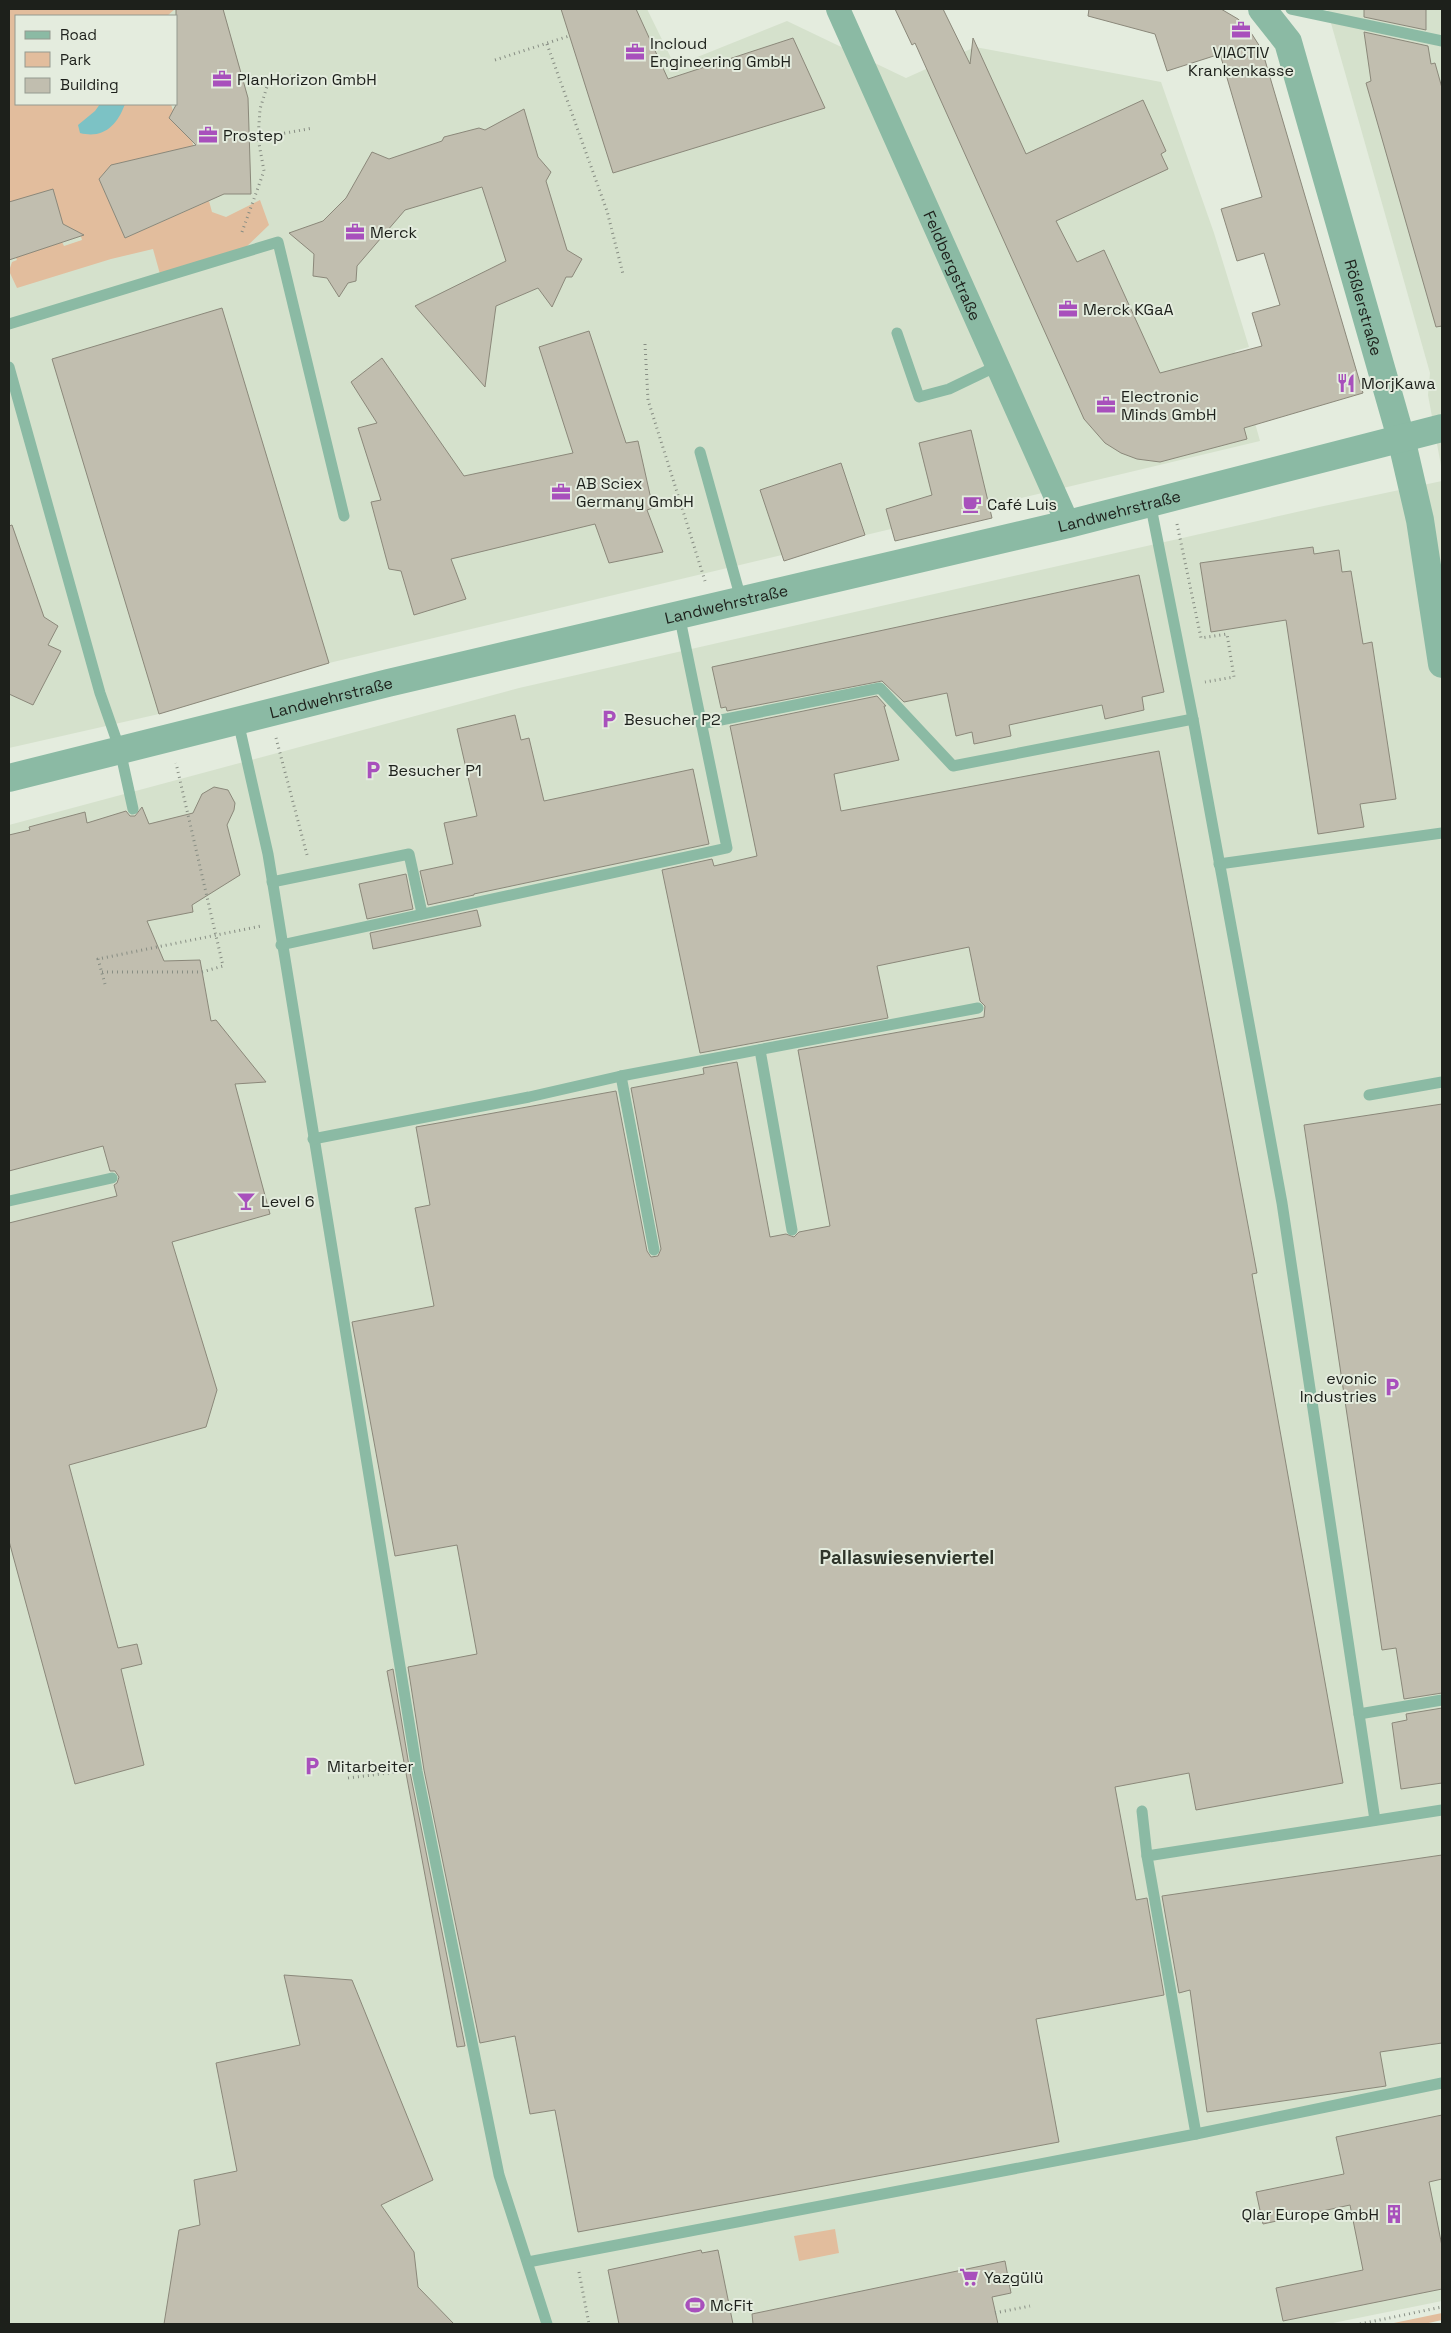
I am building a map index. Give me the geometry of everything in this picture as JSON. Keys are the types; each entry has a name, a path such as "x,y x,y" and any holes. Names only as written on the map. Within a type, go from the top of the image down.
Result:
{"street":[{"name":"Feldbergstraße","path":"838,9 1068,524"},
{"name":"Rößlerstraße","path":"1262,9 1288,42 1401,438 1420,520 1442,664"},
{"name":"Landwehrstraße","path":"9,778 712,605 1068,524 1442,428"}],"lane":[{"path":"1290,9 1442,41"},
{"path":"9,324 278,242 344,516"},
{"path":"897,333 919,397 949,389 997,366"},
{"path":"9,367 100,692 120,750 133,809"},
{"path":"700,452 741,599"},
{"path":"1160,499 1186,686 1282,1203 1375,1820"},
{"path":"281,945 727,848 679,613"},
{"path":"701,724 880,688 953,766 1193,719"},
{"path":"238,721 272,882 418,1771 499,2175 547,2324"},
{"path":"1218,864 1442,833"},
{"path":"272,882 409,854 422,913"},
{"path":"313,1139 530,1097 621,1076 978,1008"},
{"path":"760,1050 792,1230"},
{"path":"621,1076 654,1250"},
{"path":"1370,1095 1442,1082"},
{"path":"9,1201 112,1178"},
{"path":"1359,1714 1442,1700"},
{"path":"1147,1856 1442,1810"},
{"path":"1142,1811 1147,1856 1196,2134"},
{"path":"528,2262 1196,2134 1442,2083"}],"path":[{"path":"495,60 570,36"},
{"path":"547,44 607,211 623,274"},
{"path":"226,258 240,238 264,171 258,138 260,109 269,80 296,75"},
{"path":"249,140 312,128"},
{"path":"645,344 648,400 712,605"},
{"path":"1160,499 1201,638 1227,634 1234,677 1186,686"},
{"path":"270,713 312,875"},
{"path":"102,972 202,972 223,966 170,738"},
{"path":"105,984 98,958 268,925"},
{"path":"348,1778 390,1772 418,1771"},
{"path":"576,2252 589,2324"},
{"path":"995,2313 1030,2306"},
{"path":"1360,2324 1442,2307"}],"shaded area":[{"path":"9,9 647,9 675,66 787,21 906,78 975,47 1161,82 1214,233 1249,347 1235,351 1260,441 329,663 159,714 9,748"},
{"path":"1327,9 1442,9 1442,471 1428,395 1430,373"},
{"path":"1442,481 1442,2301 1328,2324 9,2324 9,825 519,688 1319,507"}],"green space":[{"path":"9,9 175,9 168,15 15,15 15,105 171,105 173,111 169,118 192,141 195,150 176,150 111,165 99,179 125,238 209,201 212,212 226,217 260,200 269,225 243,250 160,274 153,249 111,259 17,288 9,271 12,262 17,260 15,256 62,242 64,246 82,240 80,233 63,224 9,208"},
{"path":"835,2229 839,2253 799,2261 794,2236"},
{"path":"1442,2313 1442,2320 1424,2324 1389,2324"}],"water":[{"path":"99,105 125,105 118,119 108,129 96,134 80,133 78,125"}],"building":[{"path":"176,9 223,9 248,98 251,194 224,194 125,238 99,179 111,165 196,145 169,118 176,105 178,105 178,15 176,15"},
{"path":"561,9 636,9 668,79 793,38 825,108 613,173"},
{"path":"895,9 943,9 970,64 973,38 1026,154 1143,100 1166,151 1161,154 1168,169 1056,221 1077,262 1104,250 1160,373 1262,346 1252,313 1280,305 1264,253 1237,261 1221,209 1262,197 1220,54 1167,71 1155,34 1088,16 1089,9 1221,9 1238,19 1248,28 1262,50 1363,393 1244,428 1247,439 1160,462 1137,459 1121,453 1105,443 1084,419 915,43 912,45"},
{"path":"1364,9 1426,9 1426,30 1364,17"},
{"path":"1364,32 1428,46 1431,64 1435,63 1442,88 1442,326 1436,327 1366,83 1371,81"},
{"path":"524,109 538,157 551,172 546,181 567,250 582,259 572,277 566,277 552,307 538,288 496,306 485,387 415,306 506,261 482,187 405,210 357,266 356,281 348,283 339,297 327,278 313,276 314,254 289,233 323,221 346,198 372,152 389,159 442,141 444,137 479,128 485,130"},
{"path":"53,189 63,224 84,235 9,260 9,202"},
{"path":"222,308 329,663 159,714 52,359"},
{"path":"589,331 626,443 638,441 653,508 647,510 663,552 609,563 595,524 451,559 466,599 414,615 401,571 389,569 371,502 381,500 358,428 377,423 351,382 382,358 464,476 573,453 539,347"},
{"path":"971,430 992,518 895,541 886,509 932,495 919,443"},
{"path":"841,463 865,535 784,561 760,490"},
{"path":"12,525 44,617 58,626 48,645 61,651 33,705 9,694 9,526"},
{"path":"1313,547 1314,554 1339,550 1342,572 1351,571 1363,644 1372,642 1396,799 1360,804 1364,827 1318,834 1286,620 1211,632 1200,563"},
{"path":"1139,575 1164,692 1142,697 1144,710 1105,719 1102,705 1009,725 1011,736 974,744 972,732 956,736 947,693 904,702 882,681 727,711 726,707 721,708 712,667"},
{"path":"877,696 886,706 884,706 899,760 834,774 841,811 1159,751 1257,1273 1252,1274 1343,1783 1196,1810 1189,1773 1115,1787 1136,1900 1147,1898 1164,1995 1036,2019 1059,2142 578,2232 555,2110 530,2114 515,2036 480,2043 424,1770 408,1667 477,1654 457,1545 395,1556 352,1322 434,1306 415,1208 430,1205 416,1127 616,1091 647,1251 651,1257 658,1256 661,1249 631,1088 704,1074 703,1068 737,1062 770,1237 786,1234 794,1237 799,1232 830,1226 798,1050 984,1017 985,1006 980,1001 969,947 877,966 888,1018 700,1053 662,870 712,859 714,866 757,856 730,726"},
{"path":"515,715 521,740 529,738 544,801 693,769 709,844 428,905 420,871 453,864 444,823 477,816 457,729"},
{"path":"214,787 228,790 235,803 227,825 240,875 192,905 193,912 147,921 164,961 200,960 211,1021 216,1020 266,1082 235,1084 270,1214 172,1242 217,1390 206,1427 69,1465 118,1648 137,1644 142,1664 121,1669 144,1765 75,1784 9,1541 9,1223 117,1196 114,1185 119,1177 115,1171 110,1171 103,1146 9,1171 9,835 30,830 29,827 85,812 87,823 126,811 130,816 135,816 142,807 149,824 193,813 202,794"},
{"path":"406,874 413,909 367,919 359,884"},
{"path":"477,910 481,926 373,949 370,933"},
{"name":"evonic Industries","path":"1442,1104 1442,1693 1404,1699 1396,1648 1382,1650 1304,1125"},
{"path":"393,1669 410,1772 465,2046 457,2047 387,1671"},
{"path":"1442,1708 1442,1783 1401,1789 1392,1723 1407,1720 1406,1714"},
{"path":"1442,1855 1442,2043 1380,2052 1386,2086 1207,2112 1190,1990 1179,1993 1162,1896"},
{"path":"284,1975 352,1980 433,2180 381,2205 414,2252 418,2287 454,2324 164,2324 179,2230 200,2225 194,2180 237,2171 216,2063 300,2045"},
{"name":"Qlar Europe GmbH","path":"1442,2115 1442,2179 1429,2182 1442,2246 1442,2289 1283,2321 1276,2288 1363,2270 1350,2205 1263,2224 1256,2192 1344,2174 1336,2137"},
{"path":"701,2250 702,2253 718,2250 733,2324 619,2324 608,2270"},
{"name":"Yazgülü","path":"1005,2261 1011,2293 992,2297 998,2324 753,2324 752,2314"}],"place":[{"name":"VIACTIV Krankenkasse","path":"1241,30"},
{"name":"Incloud Engineering GmbH","path":"635,52"},
{"name":"PlanHorizon GmbH","path":"222,79"},
{"name":"Prostep","path":"208,135"},
{"name":"Merck","path":"355,232"},
{"name":"Merck KGaA","path":"1068,309"},
{"name":"MorjKawa","path":"1346,383"},
{"name":"Electronic Minds GmbH","path":"1106,405"},
{"name":"AB Sciex Germany GmbH","path":"561,492"},
{"name":"Café Luis","path":"972,504"},
{"name":"Besucher P2","path":"609,719"},
{"name":"Besucher P1","path":"373,770"},
{"name":"Level 6","path":"246,1201"},
{"name":"evonic Industries","path":"1392,1387"},
{"name":"Mitarbeiter","path":"312,1766"},
{"name":"Qlar Europe GmbH","path":"1394,2214"},
{"name":"Yazgülü","path":"969,2277"},
{"name":"McFit","path":"695,2305"}],"district":[{"name":"Pallaswiesenviertel","path":"907,1557"}]}
